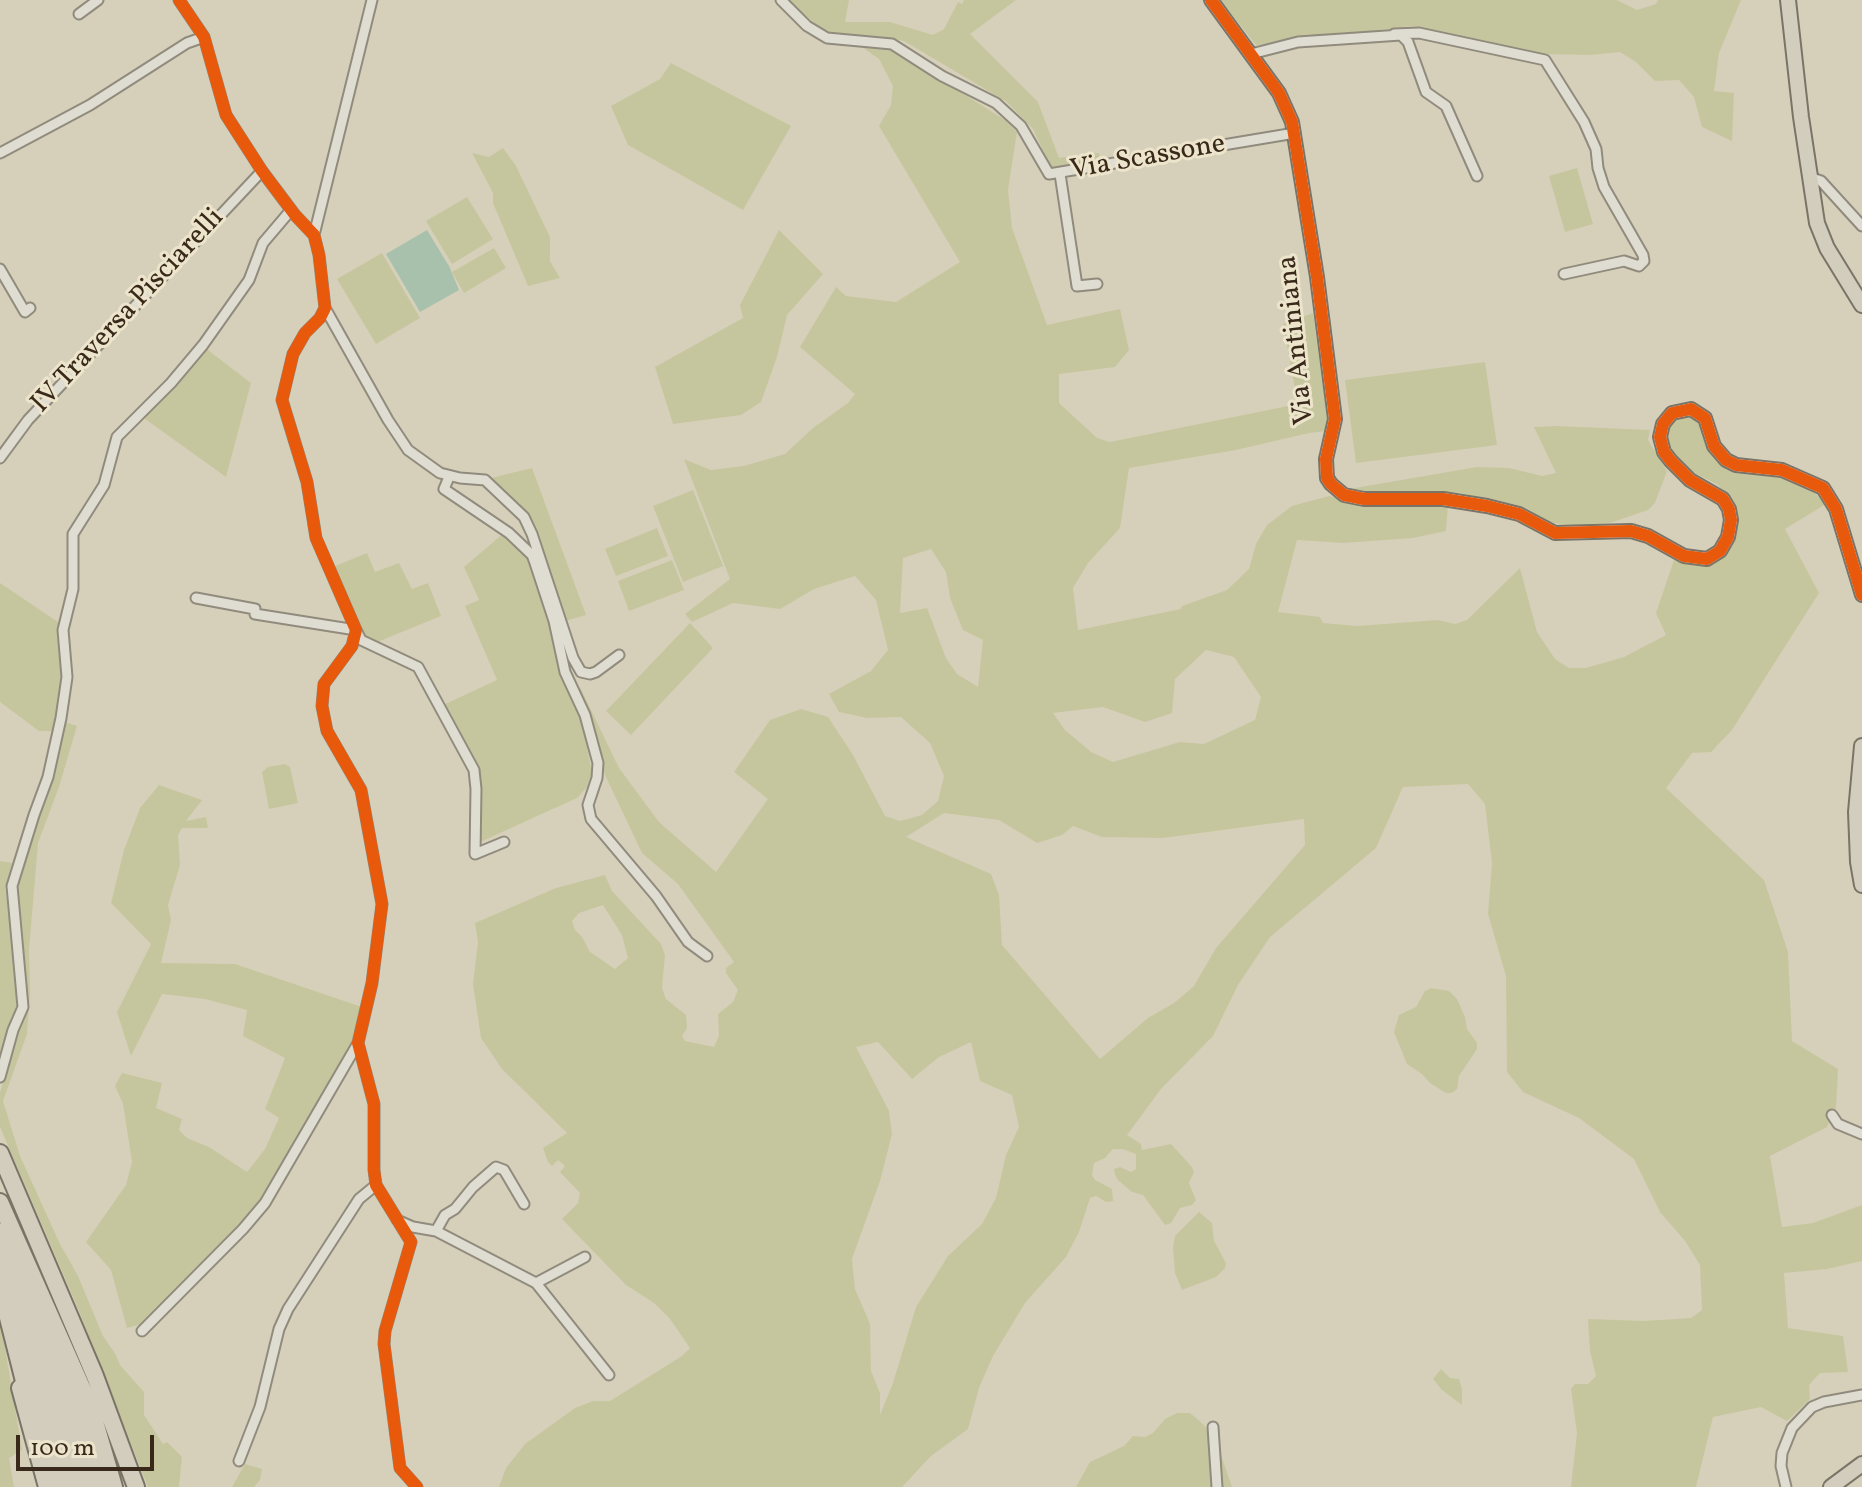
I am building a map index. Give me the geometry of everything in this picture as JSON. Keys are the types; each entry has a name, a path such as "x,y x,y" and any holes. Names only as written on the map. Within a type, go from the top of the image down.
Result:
{"highway":[{"path":"0,1153 95,1376 136,1487"},
{"path":"2,1211 70,1407 94,1487"},
{"path":"2,1211 84,1427 102,1487"},
{"path":"2,1211 91,1408 111,1487"},
{"path":"0,1233 62,1403 84,1487"},
{"path":"0,1243 84,1487"},
{"path":"0,1253 67,1487"},
{"path":"0,1253 74,1487"},
{"path":"0,1271 60,1487"},
{"path":"0,1286 53,1487"},
{"path":"0,1301 47,1487"},
{"path":"11,1350 26,1442 41,1487"}],"main road":[{"path":"1788,0 1817,223 1827,248 1862,305"},
{"path":"1862,746 1856,812 1862,885"},
{"path":"1831,1487 1862,1464"}],"street":[{"path":"79,14 98,0"},
{"path":"179,0 204,37 226,115 262,171 314,235"},
{"path":"372,0 314,235 325,308 400,439 421,462 449,477 485,480 524,517 537,547 573,658 581,672 596,672 619,655"},
{"name":"Via Scassone","path":"781,0 807,26 827,38 892,44 942,76 996,103 1021,126 1049,174 1295,133"},
{"name":"Via Antiniana","path":"1211,0 1279,93 1289,110 1295,133 1335,419 1326,470 1327,478 1337,489 1344,495 1364,499 1443,499 1487,506 1519,514 1555,533 1631,531 1648,536 1690,558 1707,559 1716,555 1726,542 1731,520 1729,509 1723,499 1690,480 1671,461 1664,452 1660,437 1663,424 1672,413 1691,409 1705,418 1714,446 1726,460 1736,465 1782,470 1823,488 1830,497 1844,532 1862,595"},
{"path":"1251,54 1298,42 1419,33 1545,60 1584,122 1596,149 1604,187 1644,261 1639,266 1624,261 1564,274"},
{"path":"1394,34 1401,35 1408,42 1426,92 1446,106 1477,176"},
{"path":"0,153 90,105 187,43 204,37"},
{"name":"IV Traversa Pisciarelli","path":"0,458 28,420 262,171"},
{"path":"1060,174 1077,286 1097,284"},
{"path":"1809,177 1821,181 1862,226"},
{"path":"0,1077 23,1007 12,886 48,777 61,718 67,677 63,630 73,589 73,534 104,485 117,437 171,383 203,345 249,280 263,243 291,210"},
{"path":"0,269 25,312 30,308"},
{"path":"325,308 293,354 282,400 307,482 316,538 361,640 418,667 471,760 476,789 475,854 504,842"},
{"path":"449,477 444,489 509,533 532,555 554,621 565,672 585,715 598,763 597,778 588,805 591,819 656,896 688,942 707,956"},
{"path":"196,598 255,609 255,614 356,630"},
{"path":"142,1331 265,1203 358,1043 372,983 382,904 361,790 327,731 322,706 324,684 352,646 356,630"},
{"path":"358,1043 374,1104 376,1185 409,1238 410,1249 385,1331 384,1344 400,1468 417,1487"},
{"path":"1832,1115 1838,1124 1862,1134"},
{"path":"436,1231 445,1215 455,1209 473,1187 496,1167 504,1170 524,1204"},
{"path":"239,1461 260,1407 279,1329 288,1309 359,1199 376,1185"},
{"path":"397,1220 436,1231 536,1283 609,1375"},
{"path":"536,1283 585,1257"},
{"path":"1786,1487 1781,1466 1782,1453 1792,1428 1812,1407 1862,1395"},
{"path":"1213,1427 1217,1487"}],"shaded area":[{"path":"788,0 849,0 845,22 890,22 933,35 944,29 958,2 1016,0 970,34 1038,102 1059,158 1099,153 1100,159 1054,168 1049,164 1033,129 1007,102 904,41 878,36 842,36 822,30"},
{"path":"1220,0 1617,0 1637,10 1656,4 1658,0 1741,0 1719,53 1714,91 1734,93 1732,141 1702,127 1694,97 1679,80 1655,81 1636,62 1620,52 1543,54 1412,26 1256,45"},
{"path":"858,44 875,44 898,53 1005,120 1017,132 1008,190 1012,228 1047,325 1120,309 1129,350 1115,367 1059,374 1059,403 1097,438 1110,442 1298,404 1283,324 1313,313 1327,416 1326,431 1129,468 1120,528 1088,563 1073,588 1078,630 1181,609 1227,590 1249,569 1256,544 1267,525 1292,506 1329,496 1448,504 1446,531 1413,538 1343,543 1297,540 1278,612 1320,617 1323,623 1357,626 1438,620 1455,624 1467,620 1520,568 1537,632 1555,659 1569,668 1586,668 1624,657 1666,635 1656,613 1674,560 1697,565 1713,561 1725,554 1735,535 1737,513 1730,499 1718,485 1689,470 1674,455 1667,437 1668,426 1679,416 1692,416 1704,427 1719,461 1737,471 1775,473 1807,485 1826,504 1785,529 1819,593 1732,730 1711,752 1692,753 1666,788 1764,880 1788,952 1792,1041 1838,1069 1836,1108 1827,1127 1770,1156 1782,1227 1813,1223 1862,1205 1862,1261 1827,1269 1784,1273 1788,1328 1843,1336 1848,1372 1820,1373 1809,1385 1810,1399 1787,1421 1761,1407 1713,1417 1696,1487 1571,1487 1577,1433 1571,1389 1575,1384 1588,1384 1596,1376 1590,1351 1588,1319 1644,1321 1691,1318 1702,1310 1700,1265 1685,1241 1660,1212 1634,1159 1579,1118 1523,1092 1507,1072 1506,976 1488,914 1492,863 1485,804 1468,784 1403,787 1376,848 1270,937 1238,985 1213,1036 1161,1089 1127,1135 1141,1144 1142,1150 1171,1144 1192,1167 1194,1172 1189,1183 1196,1200 1192,1205 1180,1208 1171,1223 1165,1225 1143,1195 1132,1192 1115,1175 1114,1169 1120,1167 1131,1172 1136,1169 1136,1154 1113,1149 1105,1158 1094,1163 1092,1175 1112,1189 1113,1201 1106,1202 1096,1196 1090,1198 1079,1232 1066,1257 1025,1303 993,1356 979,1388 968,1429 931,1456 902,1487 499,1487 506,1468 525,1444 575,1408 593,1401 610,1401 690,1348 670,1319 654,1303 626,1285 562,1219 578,1203 580,1193 560,1172 565,1166 558,1160 552,1166 543,1148 567,1133 502,1069 481,1038 473,984 478,942 475,923 556,888 605,875 612,891 661,944 665,955 662,988 666,999 686,1015 687,1028 682,1036 685,1041 714,1047 719,1036 718,1014 733,1002 738,990 726,973 726,968 734,962 678,884 642,853 605,775 575,689 580,687 619,768 659,822 716,872 768,799 734,772 770,720 801,709 828,717 853,755 885,816 900,821 922,815 938,801 944,776 930,743 901,717 867,718 839,712 829,694 871,671 888,650 876,600 855,576 814,589 780,609 733,603 692,622 685,614 730,579 684,459 711,470 744,466 785,454 855,394 800,347 836,287 846,296 896,302 960,262 879,126 891,105 893,86 879,59","holes":["931,549 946,572 950,598 963,630 983,640 978,687 957,674 946,658 927,608 900,613 903,558","1206,650 1234,657 1261,697 1255,720 1204,744 1180,742 1113,762 1091,752 1065,730 1053,713 1103,707 1145,722 1172,713 1175,679","944,813 999,820 1037,843 1062,835 1073,826 1102,837 1163,838 1304,819 1305,845 1216,948 1194,986 1174,1003 1148,1018 1100,1059 1002,945 999,895 991,874 906,837","603,905 622,935 628,958 615,969 590,952 572,921 579,913","878,1042 912,1079 939,1057 971,1042 980,1081 1012,1095 1019,1127 1006,1155 996,1198 982,1224 948,1256 916,1307 880,1415 880,1393 871,1371 870,1324 855,1289 852,1259 880,1181 892,1134 889,1111 856,1047"]},
{"path":"671,63 791,126 743,210 628,145 611,106 660,79"},
{"path":"503,148 516,166 550,237 550,261 560,278 528,286 493,203 493,193 472,153 489,157"},
{"path":"1577,168 1593,224 1565,232 1549,176"},
{"path":"467,197 493,239 452,264 426,221"},
{"path":"427,230 449,266 459,290 420,312 386,254"},
{"path":"779,230 823,274 787,315 777,357 761,402 741,415 673,424 655,367 743,318 740,305"},
{"path":"494,248 506,268 464,293 452,272"},
{"path":"382,253 420,318 376,344 337,279"},
{"path":"204,347 251,383 226,477 141,416"},
{"path":"1485,362 1497,445 1356,463 1345,380"},
{"path":"1534,427 1650,430 1648,440 1667,471 1655,503 1648,510 1610,523 1573,526 1549,522 1518,507 1460,493 1364,492 1349,489 1477,467 1509,468 1542,476 1556,473"},
{"path":"532,468 586,615 565,621 524,513 491,478"},
{"path":"693,490 723,566 683,582 653,506"},
{"path":"657,528 668,556 616,576 605,549"},
{"path":"505,532 527,553 552,626 561,674 582,723 592,773 587,787 577,798 478,843 480,783 473,758 443,705 497,680 465,606 479,600 464,567"},
{"path":"367,553 375,572 399,563 412,589 428,583 441,616 375,643 365,637 333,567"},
{"path":"672,560 684,590 629,611 618,581"},
{"path":"0,583 58,622 62,682 52,731 39,731 0,702"},
{"path":"690,623 713,648 631,735 606,711"},
{"path":"65,722 77,726 38,843 29,950 27,1034 3,1101 20,1156 78,1276 103,1336 120,1365 144,1392 144,1415 163,1444 167,1442 182,1457 179,1487 148,1487 79,1311 0,1127 0,1093 26,1005 16,883"},
{"path":"285,764 290,767 298,803 269,809 262,772 268,767"},
{"path":"159,785 202,800 186,821 206,817 208,828 182,828 178,835 180,865 168,905 171,920 161,963 235,964 362,1007 356,1033 270,1189 218,1252 142,1324 127,1328 111,1270 86,1242 126,1185 132,1162 123,1104 115,1086 122,1073 162,1083 156,1108 182,1119 179,1130 187,1138 209,1147 247,1172 265,1149 279,1118 265,1109 285,1058 243,1036 247,1010 205,999 162,994 131,1056 117,1012 151,944 111,903 124,850 140,808"},
{"path":"0,861 12,863 5,888 19,993 18,1007 7,1029 0,1054"},
{"path":"1431,988 1449,991 1457,999 1467,1029 1477,1043 1477,1049 1459,1076 1457,1089 1452,1093 1446,1093 1430,1083 1407,1064 1394,1032 1399,1015 1416,1007 1425,991"},
{"path":"1199,1212 1212,1223 1214,1241 1226,1263 1225,1268 1216,1277 1182,1290 1175,1273 1175,1236"},
{"path":"0,1317 22,1450 9,1458 14,1487 0,1487"},
{"path":"1441,1369 1450,1378 1459,1379 1462,1405 1433,1379"},
{"path":"1177,1413 1190,1413 1204,1425 1221,1455 1232,1487 1076,1487 1090,1462 1124,1446 1133,1436 1145,1437 1153,1433 1165,1419"},
{"path":"245,1464 262,1469 260,1480 254,1487 232,1487"}],"cycle path":[{"path":"179,0 204,37 226,115 262,171 314,235 319,255 325,308 293,354 282,400 307,482 316,538 356,630 352,646 324,684 322,706 327,731 361,790 382,904 372,983 358,1043 374,1104 376,1185 411,1242 384,1344 400,1468 417,1487"},
{"path":"1211,0 1279,93 1292,122 1317,277 1335,419 1326,459 1327,478 1331,484 1344,495 1364,499 1443,499 1487,506 1519,514 1555,533 1631,531 1648,536 1684,556 1707,559 1720,551 1728,537 1729,509 1723,499 1690,480 1671,461 1664,452 1660,437 1663,424 1672,413 1691,409 1705,418 1714,446 1726,460 1736,465 1782,470 1823,488 1836,509 1862,595"}]}
